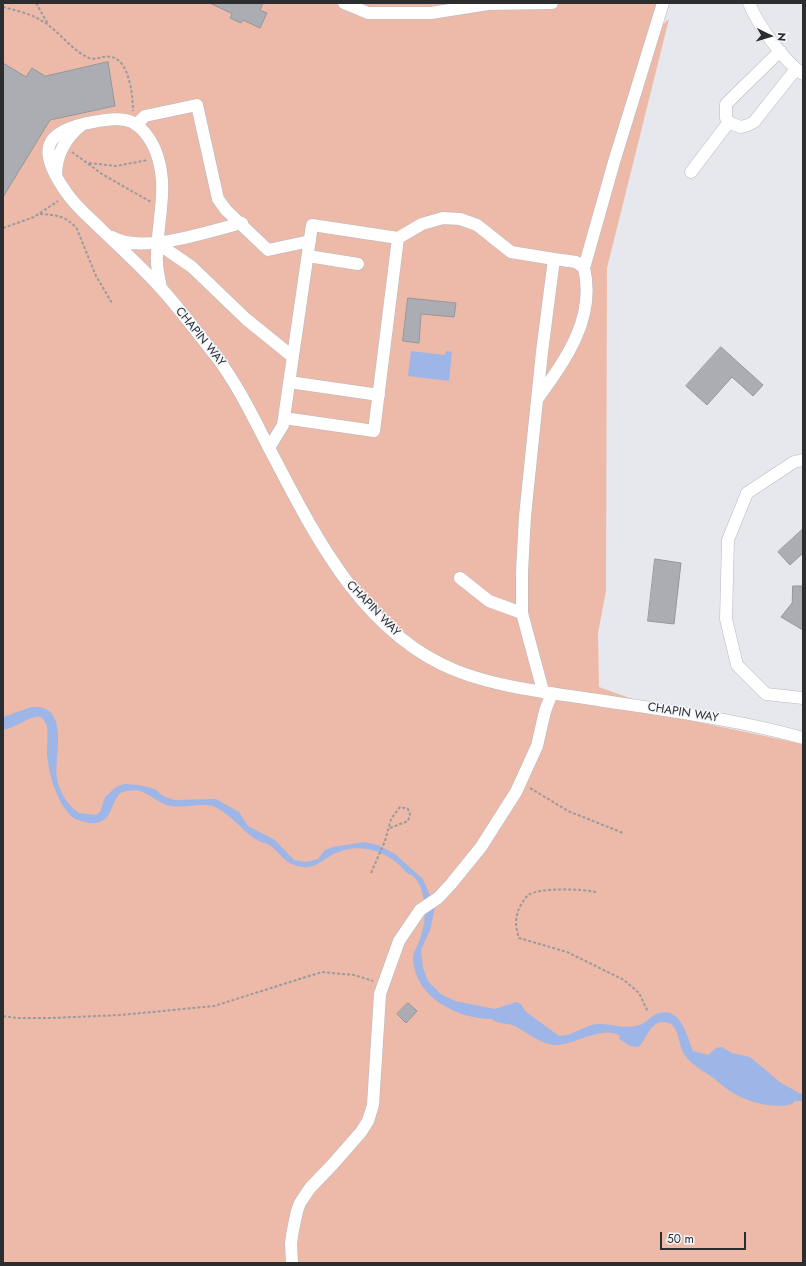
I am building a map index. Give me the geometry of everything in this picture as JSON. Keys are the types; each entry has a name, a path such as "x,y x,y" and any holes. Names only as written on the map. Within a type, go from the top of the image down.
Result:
{"street":[{"path":"344,3 368,13 430,13 488,4 552,3"},
{"path":"538,398 562,365 581,325 586,309 588,285 584,268 614,162 663,3"},
{"path":"749,3 761,25 780,51 799,72 754,122 741,127 729,122 726,118 726,104 780,51"},
{"path":"161,288 156,259 162,204 162,177 158,157 147,135 132,123 145,116 197,105 218,198 226,210 242,223 268,250 310,241"},
{"name":"CHAPIN WAY","path":"132,123 113,119 69,127 58,133 52,140 48,152 48,160 56,177 67,194 161,288 232,378 320,540 345,580 396,634 426,656 456,670 484,680 548,692 717,718 803,738"},
{"path":"691,172 729,122"},
{"path":"56,177 56,163 63,147 76,130 83,124"},
{"path":"270,448 283,425 312,225 398,238 422,224 443,218 460,219 476,225 511,252 576,262 584,268"},
{"path":"103,231 118,240 131,243 157,243 242,223"},
{"path":"284,418 374,431 398,238"},
{"path":"157,243 192,267 246,319 293,357"},
{"path":"308,256 358,264"},
{"path":"292,1263 291,1243 294,1219 304,1194 361,1132 368,1121 375,1083 377,1018 380,994 399,941 420,910 438,898 480,847 520,782 537,746 548,692 522,613 522,572 525,516 542,352 554,259"},
{"path":"289,382 379,395"},
{"path":"803,460 794,462 747,493 728,540 726,619 737,665 766,694 803,698"},
{"path":"460,578 489,601 522,613"}],"path":[{"path":"36,3 48,25"},
{"path":"3,7 36,18 48,25 66,42 89,58 104,56 118,60 125,69 133,94 132,123"},
{"path":"63,147 88,162 102,174 141,197 162,204"},
{"path":"88,162 124,165 158,157"},
{"path":"3,228 40,214 67,194"},
{"path":"40,214 60,216 72,222 77,229 96,276 112,303"},
{"path":"520,782 568,811 623,833"},
{"path":"371,873 390,828 391,819 397,808 403,807 408,809 410,814 408,821 390,828"},
{"path":"596,892 572,889 541,892 529,895 523,901 516,917 518,934 520,938 568,952 624,980 639,993 648,1012"},
{"path":"3,1016 17,1018 62,1017 121,1014 214,1006 322,972 354,975 383,984"}],"shaded area":[{"path":"3,3 656,3 662,25 669,19 607,268 606,591 598,633 599,687 693,721 803,744 803,1263 3,1263"}],"water":[{"path":"411,351 445,355 446,351 452,352 449,381 408,376"},
{"path":"32,707 44,708 52,714 56,722 58,733 57,777 59,787 67,802 79,813 96,815 100,812 105,797 116,787 124,784 139,785 155,789 163,796 174,800 216,799 239,812 248,826 275,840 294,860 306,862 318,859 325,850 333,847 364,842 378,845 395,854 423,879 435,908 430,930 421,950 423,968 428,981 441,994 455,1001 495,1009 516,1002 521,1004 525,1011 559,1036 564,1036 597,1024 608,1024 624,1027 634,1026 643,1023 654,1015 663,1012 670,1013 681,1022 693,1051 708,1055 716,1048 722,1047 732,1053 750,1057 781,1083 803,1095 803,1101 794,1101 794,1103 787,1105 772,1106 756,1103 732,1092 695,1066 686,1057 676,1030 669,1023 663,1022 654,1025 638,1047 630,1046 619,1039 620,1036 605,1032 554,1045 539,1040 515,1026 496,1022 492,1019 465,1015 440,1003 430,995 421,984 413,959 422,932 425,915 424,898 418,882 397,863 380,853 361,848 350,849 340,851 314,866 300,867 287,861 271,846 255,839 221,810 215,807 210,805 170,806 144,792 134,790 120,793 103,821 98,823 87,823 75,819 61,803 54,787 49,770 47,754 47,726 43,719 40,717 33,718 3,730 3,717"}],"building":[{"path":"210,3 263,3 260,10 267,13 260,28 243,20 241,23 230,18 232,14"},
{"path":"108,62 115,106 50,120 3,197 3,63 26,77 32,68 45,76"},
{"path":"408,298 456,303 454,317 421,314 419,343 403,341"},
{"path":"721,347 763,385 753,396 732,377 707,405 686,386"},
{"path":"803,529 803,553 790,565 778,552"},
{"path":"655,559 681,563 674,624 648,621"},
{"path":"793,586 803,586 803,630 781,617 792,603"},
{"path":"408,1003 417,1011 406,1023 397,1014"}]}
